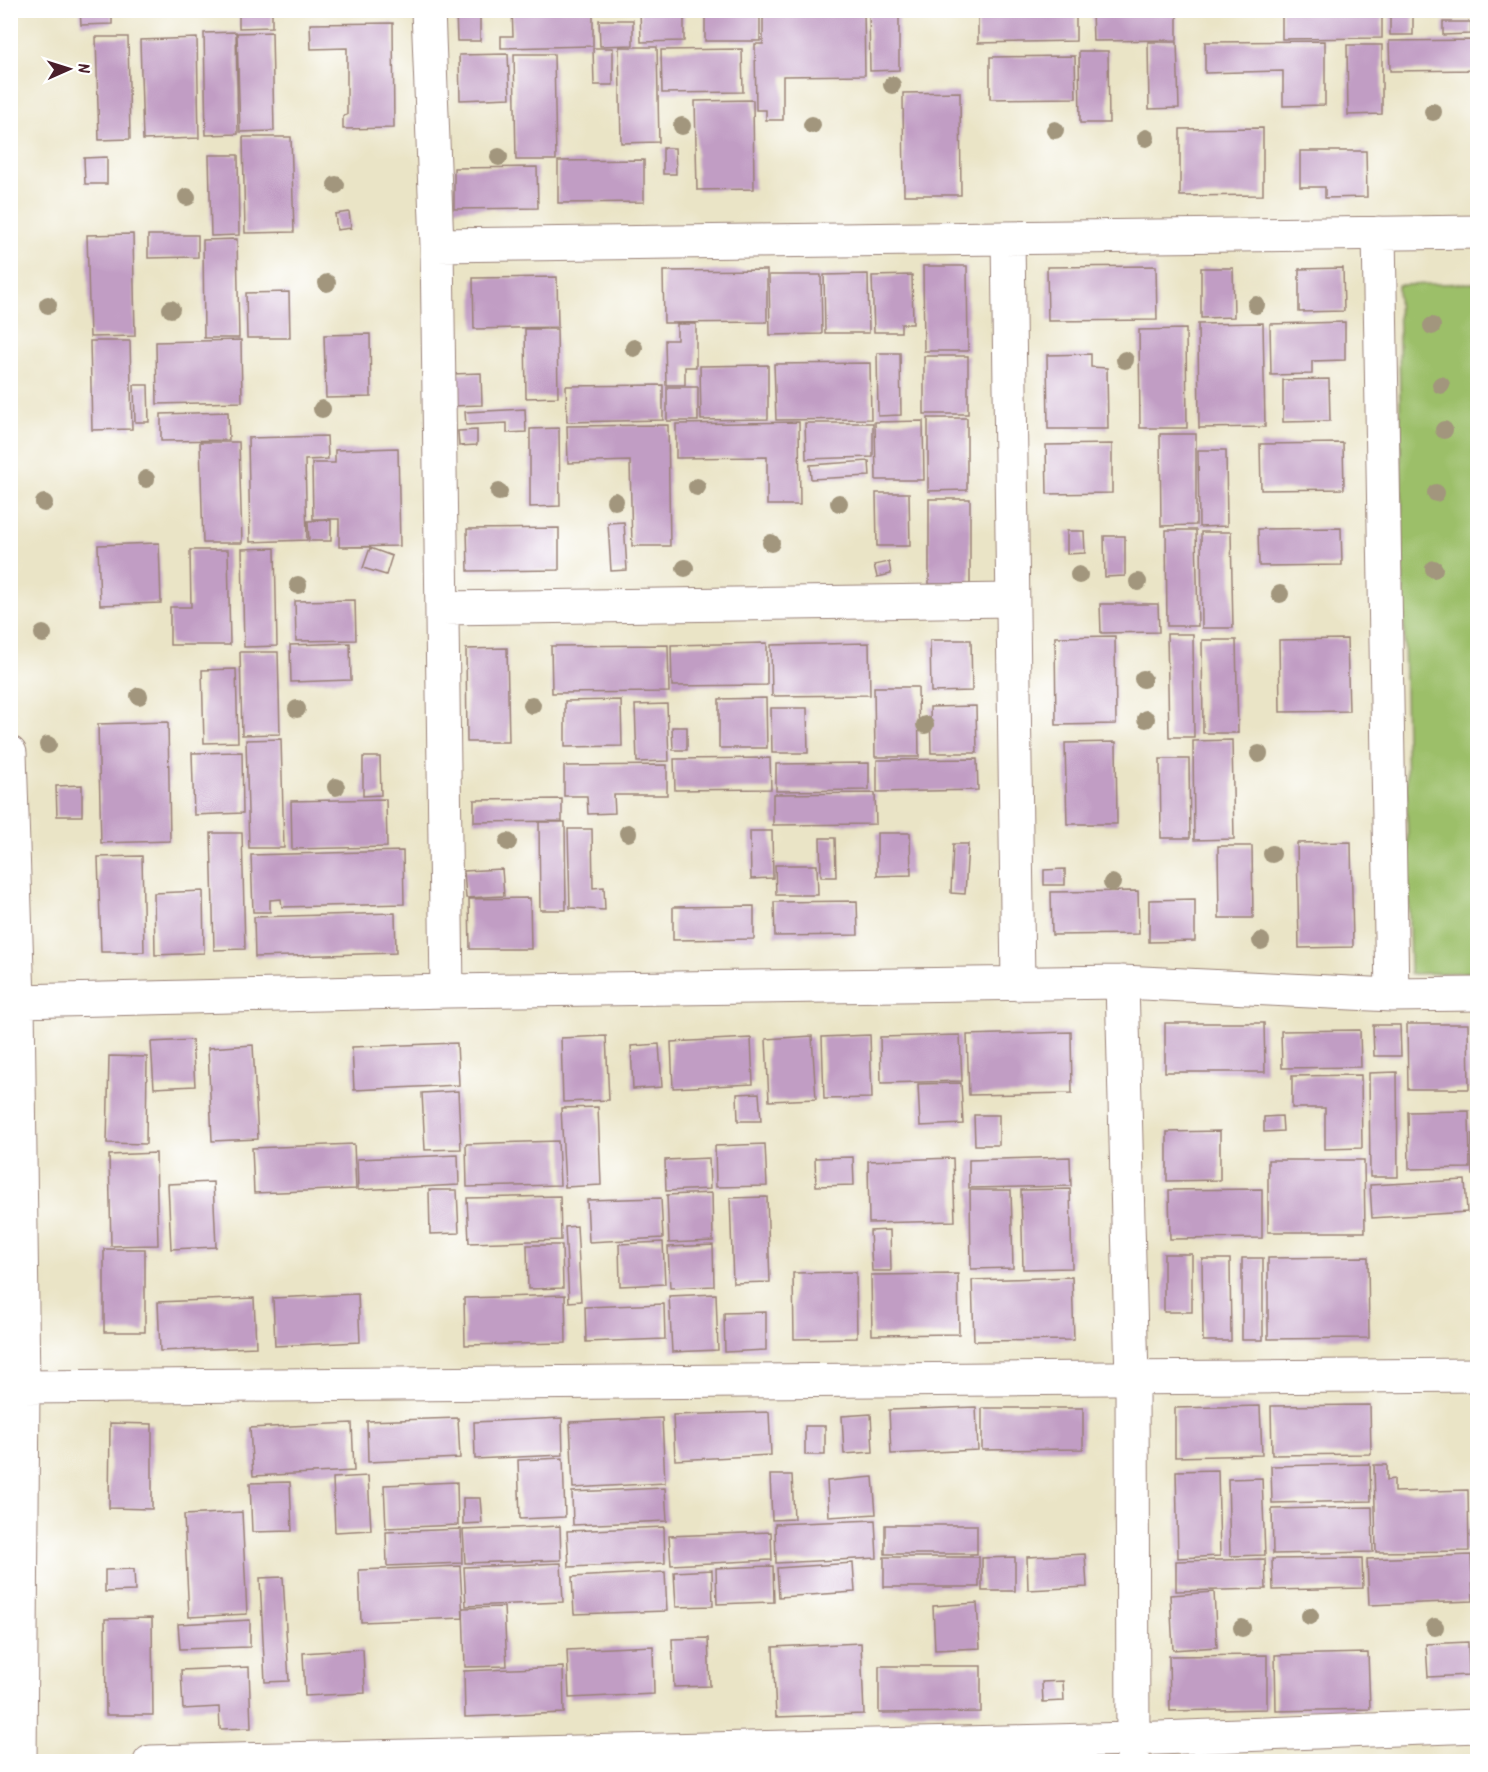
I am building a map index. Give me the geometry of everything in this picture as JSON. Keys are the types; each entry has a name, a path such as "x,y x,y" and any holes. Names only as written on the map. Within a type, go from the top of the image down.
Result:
{"street":[{"path":"428,10 437,245 447,991"},
{"path":"437,245 1478,232"},
{"path":"1379,233 1392,995"},
{"path":"1008,238 1018,984"},
{"path":"442,608 1012,600"},
{"path":"10,753 18,1000 16,1220 23,1387 15,1692 20,1761"},
{"path":"1122,982 1132,1379 1132,1750"},
{"path":"18,1000 447,991 1122,982 1392,995 1478,994"},
{"path":"23,1387 1478,1376"},
{"path":"150,1761 1132,1750 1478,1726"}],"green space":[{"path":"1477,283 1477,972 1410,974 1398,285"}],"building":[{"path":"80,10 112,10 112,24 81,25"},
{"path":"239,10 272,10 272,27 239,28"},
{"path":"456,10 480,10 480,41 457,41"},
{"path":"512,10 593,10 593,46 501,48 501,36 513,36"},
{"path":"640,10 684,10 684,41 641,42"},
{"path":"705,10 760,10 760,41 705,41"},
{"path":"763,10 864,10 865,75 783,76 783,120 766,120 766,110 756,110 755,44 763,44"},
{"path":"869,10 899,10 899,70 870,71"},
{"path":"978,10 1076,10 1076,41 978,43"},
{"path":"1092,10 1177,10 1177,40 1093,41"},
{"path":"1282,10 1382,10 1382,38 1282,39"},
{"path":"1390,10 1413,10 1413,35 1390,35"},
{"path":"599,20 633,20 633,45 600,46"},
{"path":"1443,22 1471,22 1471,34 1443,35"},
{"path":"393,23 394,128 343,129 343,116 347,115 347,48 311,49 310,24"},
{"path":"236,32 238,134 206,135 204,33"},
{"path":"272,32 274,131 240,132 237,33"},
{"path":"96,37 128,37 130,139 99,140"},
{"path":"197,38 199,138 143,140 140,40"},
{"path":"1478,40 1478,70 1390,71 1389,41"},
{"path":"1325,41 1325,105 1283,106 1283,71 1205,73 1205,42"},
{"path":"1148,42 1177,42 1179,108 1149,109"},
{"path":"1347,45 1382,45 1382,114 1348,115"},
{"path":"619,47 657,47 659,142 621,143"},
{"path":"593,48 613,48 613,85 594,85"},
{"path":"742,49 743,92 662,93 661,50"},
{"path":"1079,51 1108,51 1109,123 1080,123"},
{"path":"508,54 510,98 460,100 459,55"},
{"path":"514,54 554,54 556,160 516,160"},
{"path":"1075,56 1076,98 990,99 990,57"},
{"path":"960,92 961,195 904,195 903,93"},
{"path":"753,100 754,189 697,190 695,101"},
{"path":"1263,128 1263,195 1180,196 1180,129"},
{"path":"243,137 291,137 294,232 245,233"},
{"path":"663,148 675,148 676,174 663,174"},
{"path":"1300,151 1366,151 1367,197 1325,198 1325,187 1300,187"},
{"path":"209,155 238,155 239,235 211,236"},
{"path":"107,157 107,184 85,184 84,158"},
{"path":"644,160 644,202 558,203 558,161"},
{"path":"537,167 538,208 454,209 454,168"},
{"path":"349,212 351,228 337,230 335,214"},
{"path":"133,234 135,336 90,337 87,235"},
{"path":"148,235 198,235 198,257 148,258"},
{"path":"237,239 239,338 204,338 203,240"},
{"path":"923,266 967,266 968,351 924,351"},
{"path":"1156,266 1157,320 1048,321 1047,267"},
{"path":"1201,268 1233,268 1234,317 1201,318"},
{"path":"1343,268 1344,311 1299,312 1299,269"},
{"path":"767,270 767,322 664,323 663,271"},
{"path":"868,274 869,333 825,333 824,275"},
{"path":"769,275 821,275 822,334 770,335"},
{"path":"912,275 913,324 901,324 901,332 874,332 872,276"},
{"path":"557,277 558,327 474,329 473,278"},
{"path":"289,292 290,338 247,338 246,293"},
{"path":"1345,322 1345,360 1312,361 1312,374 1271,375 1270,324"},
{"path":"1263,323 1265,427 1199,428 1198,324"},
{"path":"677,324 696,324 696,367 685,367 685,385 666,385 665,340 677,340"},
{"path":"525,329 557,329 558,397 526,398"},
{"path":"1186,329 1187,428 1140,428 1139,330"},
{"path":"370,334 371,397 326,398 324,335"},
{"path":"241,340 242,402 157,404 156,342"},
{"path":"90,341 130,341 132,429 92,430"},
{"path":"877,353 900,353 901,415 878,416"},
{"path":"1091,354 1091,367 1107,368 1108,429 1048,429 1047,355"},
{"path":"924,356 968,356 968,414 924,414"},
{"path":"870,363 871,419 776,420 774,364"},
{"path":"768,365 768,419 701,420 700,366"},
{"path":"481,373 482,405 452,406 452,374"},
{"path":"1329,379 1330,421 1283,422 1283,380"},
{"path":"134,385 148,385 149,422 135,422"},
{"path":"663,385 663,420 567,422 566,386"},
{"path":"667,387 698,387 698,421 667,421"},
{"path":"525,409 526,432 507,433 507,423 466,425 465,412"},
{"path":"228,412 229,440 161,441 161,414"},
{"path":"928,418 967,418 967,490 928,491"},
{"path":"923,421 924,480 876,480 875,422"},
{"path":"799,422 800,505 767,505 767,457 676,458 676,424"},
{"path":"805,423 873,423 873,457 806,459"},
{"path":"668,425 670,546 632,546 630,461 568,463 567,426"},
{"path":"559,428 560,506 530,507 530,429"},
{"path":"477,430 477,445 459,446 458,431"},
{"path":"1160,434 1196,434 1196,525 1161,526"},
{"path":"327,436 328,459 305,460 307,540 250,542 248,438"},
{"path":"200,442 239,442 242,543 203,543"},
{"path":"1343,443 1344,489 1261,490 1260,444"},
{"path":"1112,444 1112,493 1047,494 1046,445"},
{"path":"398,448 400,546 339,547 339,519 313,519 312,463 335,463 335,450"},
{"path":"1198,450 1226,450 1227,526 1199,527"},
{"path":"869,461 870,476 811,479 810,465"},
{"path":"876,493 909,493 910,546 877,546"},
{"path":"929,499 970,499 970,584 929,584"},
{"path":"331,520 331,541 309,541 308,521"},
{"path":"624,522 627,570 611,571 608,523"},
{"path":"559,528 559,570 468,571 467,529"},
{"path":"1341,528 1342,565 1259,566 1258,529"},
{"path":"1166,530 1196,530 1198,626 1167,626"},
{"path":"1067,531 1084,531 1085,553 1067,554"},
{"path":"1201,532 1231,532 1233,628 1202,628"},
{"path":"1104,536 1125,536 1125,576 1105,577"},
{"path":"159,543 161,603 100,605 98,545"},
{"path":"275,548 277,646 244,647 242,549"},
{"path":"370,548 392,556 386,575 363,568"},
{"path":"190,550 228,550 230,645 170,645 170,607 191,607"},
{"path":"889,562 891,574 877,577 874,565"},
{"path":"355,600 356,640 296,641 295,601"},
{"path":"1100,604 1158,604 1159,632 1101,633"},
{"path":"1167,634 1193,634 1194,737 1169,737"},
{"path":"1115,636 1116,724 1056,725 1055,637"},
{"path":"1347,639 1349,711 1280,712 1279,640"},
{"path":"930,640 971,640 972,691 931,692"},
{"path":"1202,640 1236,640 1238,733 1203,733"},
{"path":"350,643 351,680 291,682 290,645"},
{"path":"767,643 767,685 672,686 671,645"},
{"path":"869,643 870,695 772,696 771,645"},
{"path":"668,645 669,692 552,693 551,646"},
{"path":"507,648 509,742 467,742 466,649"},
{"path":"240,652 278,652 280,734 242,735"},
{"path":"236,669 238,742 204,743 202,670"},
{"path":"874,687 918,687 919,757 875,757"},
{"path":"766,698 767,748 719,748 719,699"},
{"path":"621,700 622,746 565,747 565,701"},
{"path":"667,704 669,761 637,762 635,705"},
{"path":"976,706 977,753 931,753 930,707"},
{"path":"771,708 807,708 808,753 772,753"},
{"path":"168,722 170,841 101,843 98,724"},
{"path":"672,727 687,727 687,750 673,750"},
{"path":"281,739 284,848 249,848 246,740"},
{"path":"1232,740 1234,839 1194,840 1193,741"},
{"path":"1116,742 1117,824 1067,824 1065,743"},
{"path":"242,752 243,813 194,815 192,753"},
{"path":"363,757 380,757 381,795 363,796"},
{"path":"770,758 771,789 675,790 674,759"},
{"path":"977,759 978,790 877,792 877,760"},
{"path":"1160,759 1189,759 1190,838 1161,838"},
{"path":"869,763 869,790 776,791 776,764"},
{"path":"667,765 667,795 614,795 615,813 588,814 587,796 564,796 564,766"},
{"path":"82,785 82,816 57,816 56,786"},
{"path":"875,793 876,824 773,825 773,794"},
{"path":"386,799 387,847 292,849 291,801"},
{"path":"562,799 562,821 474,822 474,800"},
{"path":"539,822 565,822 566,910 540,910"},
{"path":"568,829 592,829 593,888 604,887 605,910 570,908"},
{"path":"750,831 772,831 773,878 751,879"},
{"path":"211,833 242,833 245,949 214,950"},
{"path":"877,833 910,833 911,875 877,876"},
{"path":"820,838 835,838 836,877 821,877"},
{"path":"1351,842 1353,947 1299,948 1297,843"},
{"path":"953,844 968,844 965,894 951,893"},
{"path":"1218,846 1252,846 1253,918 1219,918"},
{"path":"403,851 404,904 282,907 281,899 270,900 270,912 253,912 251,855"},
{"path":"142,856 144,952 101,952 98,857"},
{"path":"775,865 817,865 818,895 776,895"},
{"path":"502,869 504,896 466,898 464,871"},
{"path":"1065,869 1065,885 1044,885 1044,870"},
{"path":"203,891 204,953 155,955 154,893"},
{"path":"1138,891 1139,934 1052,935 1051,892"},
{"path":"530,898 531,949 470,949 469,899"},
{"path":"1195,899 1195,941 1149,942 1149,900"},
{"path":"857,901 858,935 775,936 774,902"},
{"path":"754,906 754,939 673,940 673,907"},
{"path":"395,913 396,953 255,957 254,917"},
{"path":"1165,1023 1264,1023 1265,1072 1165,1072"},
{"path":"1407,1024 1468,1024 1469,1089 1408,1089"},
{"path":"1373,1025 1400,1025 1401,1056 1374,1056"},
{"path":"1360,1030 1361,1067 1282,1068 1281,1031"},
{"path":"1071,1032 1072,1093 969,1095 967,1035"},
{"path":"870,1035 872,1098 824,1099 822,1037"},
{"path":"960,1035 962,1081 881,1083 880,1037"},
{"path":"606,1036 609,1100 563,1102 561,1038"},
{"path":"812,1036 816,1099 769,1101 766,1039"},
{"path":"751,1038 753,1084 673,1088 671,1042"},
{"path":"192,1040 195,1086 154,1088 151,1042"},
{"path":"457,1043 459,1085 354,1090 352,1047"},
{"path":"659,1044 662,1087 633,1089 631,1046"},
{"path":"253,1045 258,1139 212,1141 208,1048"},
{"path":"109,1056 147,1057 146,1144 107,1143"},
{"path":"1397,1072 1398,1177 1370,1177 1369,1073"},
{"path":"1361,1075 1362,1148 1325,1149 1325,1108 1292,1108 1292,1076"},
{"path":"961,1083 963,1124 920,1126 918,1084"},
{"path":"458,1091 461,1149 425,1150 422,1093"},
{"path":"759,1093 761,1121 738,1121 737,1094"},
{"path":"598,1107 601,1185 565,1187 561,1108"},
{"path":"1469,1111 1470,1168 1409,1169 1408,1112"},
{"path":"974,1115 999,1115 999,1145 975,1145"},
{"path":"1282,1116 1283,1131 1264,1132 1264,1117"},
{"path":"1220,1131 1220,1180 1167,1181 1167,1132"},
{"path":"1472,1134 1478,1134 1478,1175 1472,1175"},
{"path":"558,1141 560,1185 467,1187 466,1144"},
{"path":"354,1144 356,1189 254,1193 252,1148"},
{"path":"765,1144 767,1186 716,1187 715,1146"},
{"path":"156,1153 158,1245 111,1246 109,1155"},
{"path":"458,1155 459,1185 358,1190 357,1159"},
{"path":"853,1157 854,1185 816,1186 815,1158"},
{"path":"1070,1157 1071,1186 969,1188 969,1160"},
{"path":"709,1158 710,1189 666,1191 665,1160"},
{"path":"953,1158 955,1221 869,1223 868,1161"},
{"path":"1268,1160 1364,1160 1365,1232 1268,1232"},
{"path":"1465,1180 1467,1212 1372,1218 1370,1185"},
{"path":"213,1182 216,1247 171,1249 168,1184"},
{"path":"1070,1189 1072,1268 1023,1269 1021,1190"},
{"path":"1262,1189 1262,1238 1170,1239 1169,1190"},
{"path":"429,1190 457,1190 459,1233 430,1234"},
{"path":"970,1190 1011,1190 1013,1268 971,1269"},
{"path":"712,1193 713,1241 669,1243 667,1195"},
{"path":"560,1196 561,1240 469,1243 467,1198"},
{"path":"767,1197 770,1282 733,1283 730,1198"},
{"path":"661,1198 663,1238 589,1242 587,1200"},
{"path":"577,1226 581,1301 569,1302 565,1227"},
{"path":"890,1230 891,1271 872,1271 870,1231"},
{"path":"663,1242 665,1284 620,1286 619,1244"},
{"path":"527,1245 562,1245 563,1288 528,1289"},
{"path":"713,1245 714,1286 670,1288 668,1247"},
{"path":"104,1249 145,1249 145,1332 104,1332"},
{"path":"1164,1254 1192,1254 1192,1312 1164,1312"},
{"path":"1368,1257 1369,1338 1268,1339 1268,1258"},
{"path":"1242,1258 1263,1258 1263,1340 1242,1340"},
{"path":"1202,1259 1230,1259 1231,1341 1203,1341"},
{"path":"856,1272 857,1338 794,1339 793,1273"},
{"path":"958,1274 959,1334 872,1335 871,1275"},
{"path":"1072,1277 1074,1340 974,1341 972,1280"},
{"path":"1474,1288 1478,1288 1478,1317 1476,1317"},
{"path":"358,1294 360,1342 275,1346 273,1298"},
{"path":"716,1294 718,1350 672,1352 669,1296"},
{"path":"565,1295 566,1343 465,1345 464,1298"},
{"path":"254,1298 256,1347 160,1351 158,1302"},
{"path":"664,1304 665,1339 586,1342 585,1307"},
{"path":"766,1312 766,1350 725,1352 724,1313"},
{"path":"1370,1405 1371,1454 1272,1455 1271,1406"},
{"path":"1260,1406 1262,1455 1175,1457 1175,1408"},
{"path":"976,1407 978,1450 891,1454 889,1410"},
{"path":"982,1408 1083,1408 1083,1449 982,1450"},
{"path":"769,1412 771,1455 675,1460 673,1415"},
{"path":"871,1414 873,1452 844,1454 842,1416"},
{"path":"458,1418 460,1458 368,1462 367,1421"},
{"path":"562,1418 563,1455 475,1459 474,1422"},
{"path":"662,1418 665,1483 573,1488 570,1422"},
{"path":"110,1423 152,1424 152,1509 109,1508"},
{"path":"352,1423 354,1471 253,1476 250,1428"},
{"path":"805,1426 825,1426 825,1455 805,1455"},
{"path":"563,1458 565,1517 520,1519 518,1460"},
{"path":"1370,1464 1371,1501 1272,1503 1271,1466"},
{"path":"1374,1465 1387,1465 1387,1480 1394,1479 1394,1492 1468,1490 1469,1551 1376,1552"},
{"path":"1218,1470 1220,1556 1178,1558 1176,1471"},
{"path":"770,1475 792,1475 794,1519 772,1520"},
{"path":"368,1476 371,1530 335,1532 333,1478"},
{"path":"873,1477 876,1514 829,1517 827,1481"},
{"path":"1262,1478 1265,1555 1230,1556 1228,1479"},
{"path":"290,1482 292,1531 252,1532 250,1483"},
{"path":"457,1482 458,1525 386,1528 384,1485"},
{"path":"665,1488 667,1521 573,1525 572,1492"},
{"path":"463,1498 480,1498 482,1523 463,1524"},
{"path":"1372,1507 1373,1552 1273,1554 1272,1509"},
{"path":"242,1512 247,1614 189,1617 184,1515"},
{"path":"875,1520 877,1558 776,1563 775,1524"},
{"path":"1474,1520 1478,1520 1478,1556 1474,1556"},
{"path":"885,1525 977,1525 977,1554 885,1554"},
{"path":"560,1526 561,1560 465,1563 463,1530"},
{"path":"664,1527 665,1563 569,1567 567,1531"},
{"path":"461,1529 462,1563 387,1566 386,1532"},
{"path":"771,1532 772,1560 671,1565 669,1536"},
{"path":"1085,1554 1087,1587 1028,1590 1027,1557"},
{"path":"1471,1555 1473,1601 1369,1605 1367,1559"},
{"path":"884,1557 979,1557 979,1587 884,1587"},
{"path":"1015,1557 1015,1591 982,1591 982,1558"},
{"path":"1362,1558 1363,1588 1273,1590 1272,1559"},
{"path":"1265,1559 1266,1589 1176,1591 1176,1561"},
{"path":"561,1563 563,1602 466,1606 464,1567"},
{"path":"853,1563 855,1592 779,1597 777,1568"},
{"path":"460,1566 463,1618 361,1622 359,1570"},
{"path":"773,1566 774,1602 717,1604 716,1568"},
{"path":"134,1569 135,1591 105,1592 105,1570"},
{"path":"712,1570 713,1606 676,1607 674,1572"},
{"path":"665,1572 667,1611 574,1614 572,1577"},
{"path":"283,1577 289,1681 265,1682 260,1578"},
{"path":"1214,1592 1217,1647 1173,1650 1170,1595"},
{"path":"977,1603 980,1648 935,1650 933,1606"},
{"path":"504,1607 507,1666 465,1667 463,1608"},
{"path":"152,1618 153,1715 106,1715 105,1619"},
{"path":"250,1620 250,1647 180,1649 178,1624"},
{"path":"708,1638 710,1686 674,1687 672,1639"},
{"path":"1468,1642 1469,1675 1428,1677 1426,1644"},
{"path":"861,1643 864,1714 776,1717 773,1647"},
{"path":"653,1646 654,1694 569,1698 567,1650"},
{"path":"363,1649 365,1693 305,1696 303,1653"},
{"path":"1368,1653 1370,1709 1276,1711 1275,1655"},
{"path":"1267,1655 1267,1709 1170,1711 1169,1656"},
{"path":"879,1666 981,1666 981,1712 879,1713"},
{"path":"249,1667 251,1728 220,1729 219,1707 183,1709 181,1670"},
{"path":"563,1667 564,1713 465,1717 464,1671"},
{"path":"1063,1681 1064,1701 1043,1702 1042,1682"}]}
